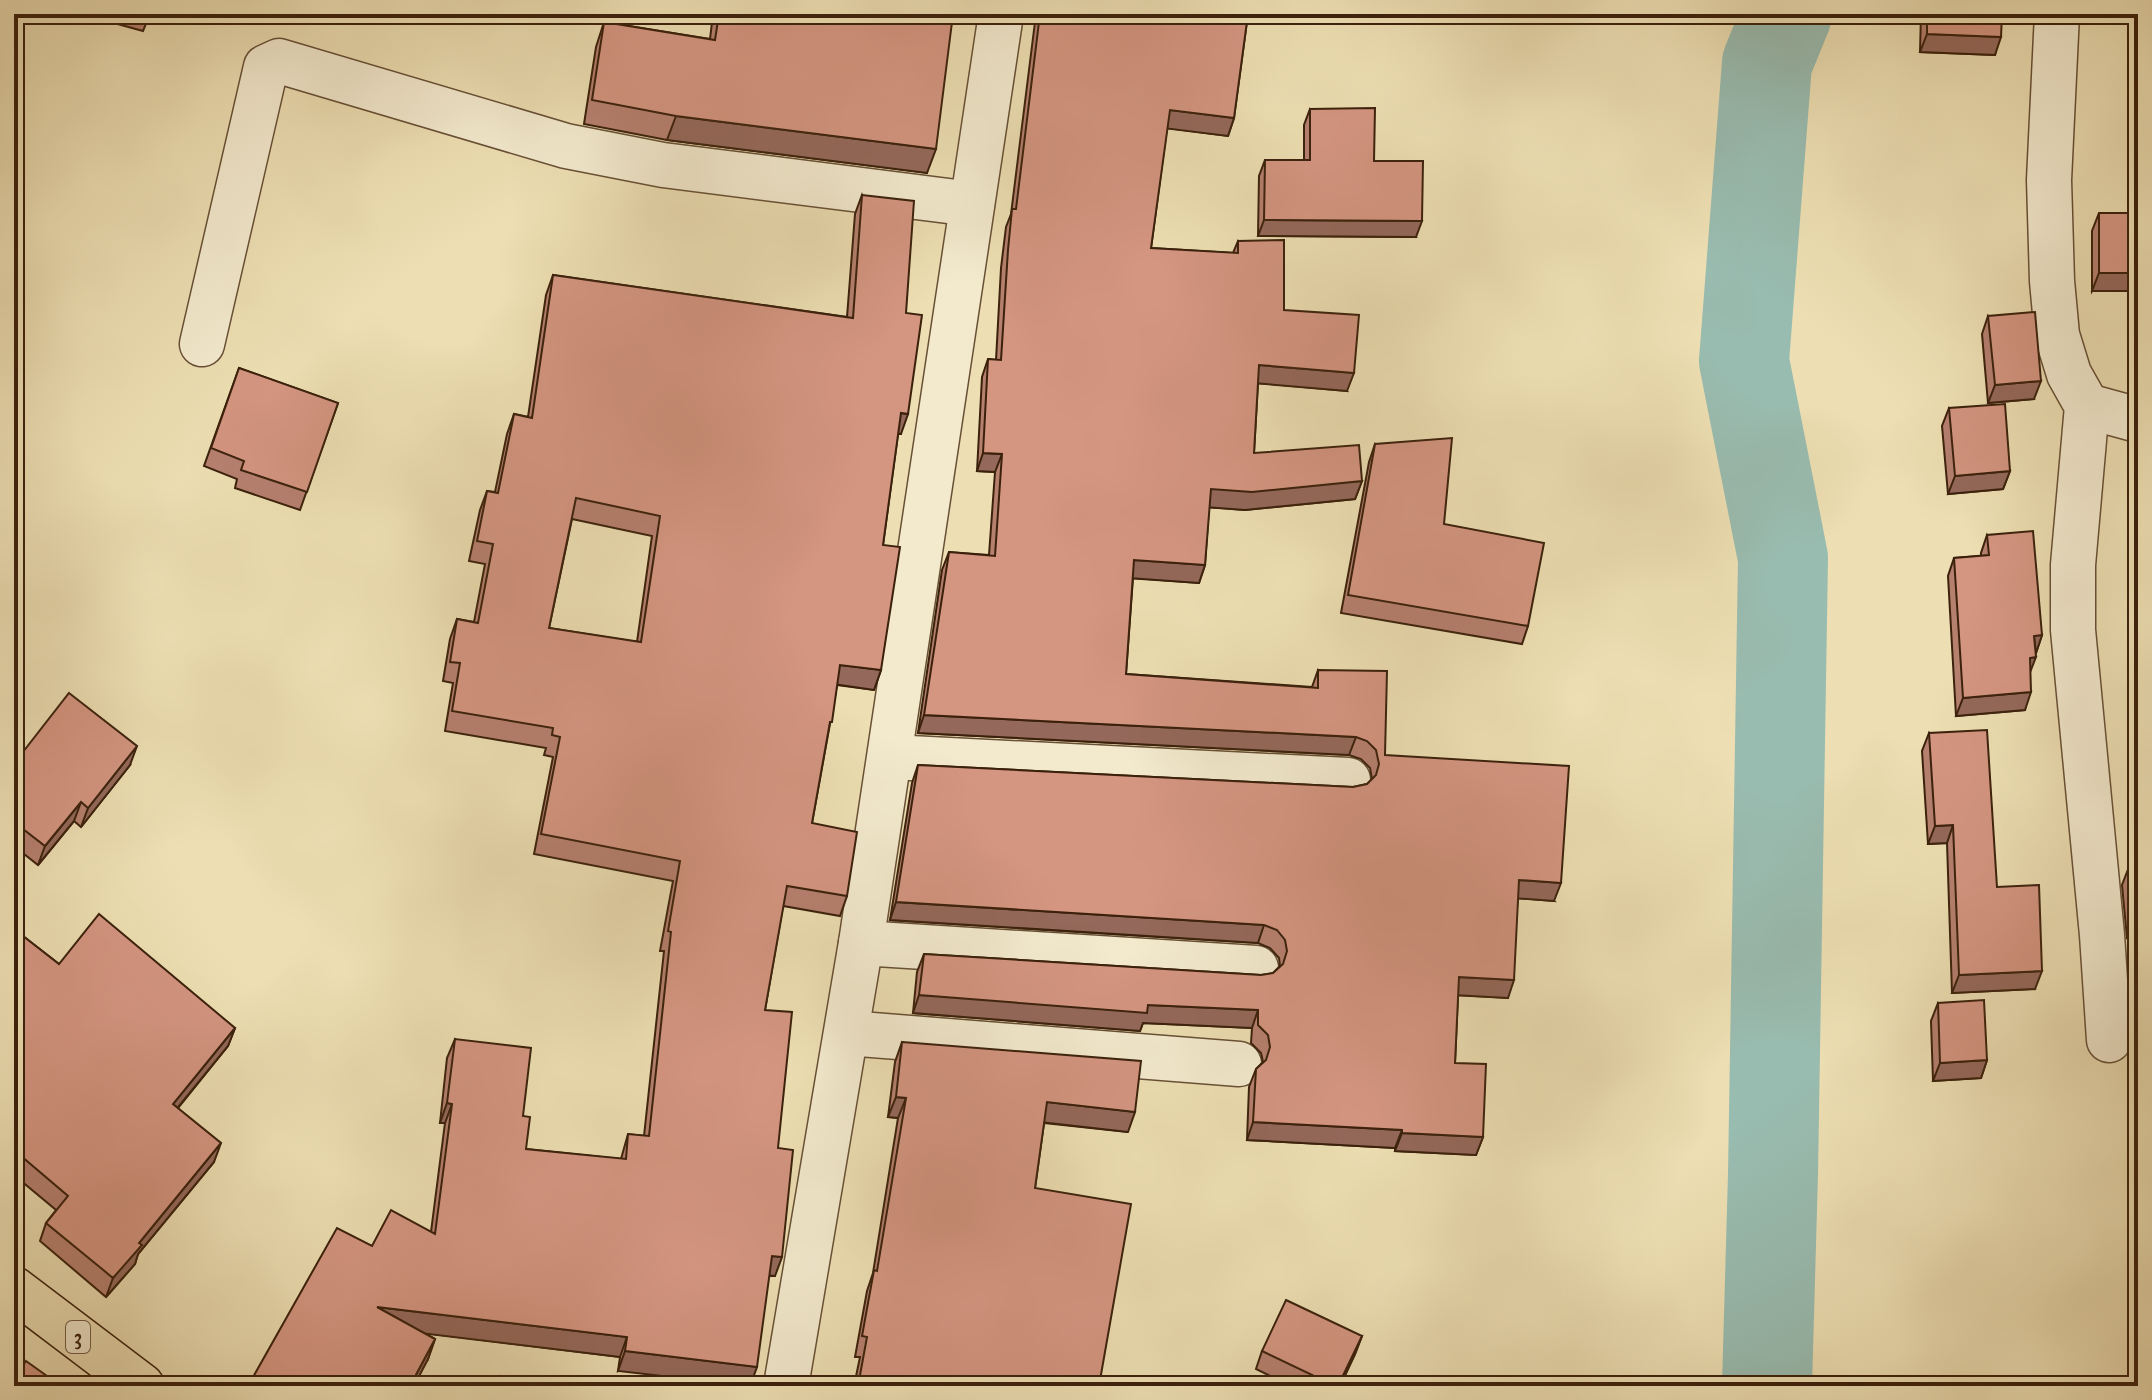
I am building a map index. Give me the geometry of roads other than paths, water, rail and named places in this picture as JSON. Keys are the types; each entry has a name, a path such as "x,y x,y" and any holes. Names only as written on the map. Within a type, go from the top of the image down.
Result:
{"highway":[{"name":"3","path":"14,1289 142,1386"}],"street":[{"path":"786,1386 847,1033 1001,14"},
{"path":"2057,14 2049,180 2052,281 2057,335 2069,374 2087,406 2073,565 2073,630 2109,1040"},
{"path":"202,344 266,67 279,61 566,146 663,165 972,204"},
{"path":"2087,406 2138,420"},
{"path":"890,757 1348,780"},
{"path":"861,943 1256,968"},
{"path":"847,1033 1239,1064"}],"waterway":[{"path":"1767,1386 1783,558 1744,361 1767,63 1787,14"}]}
